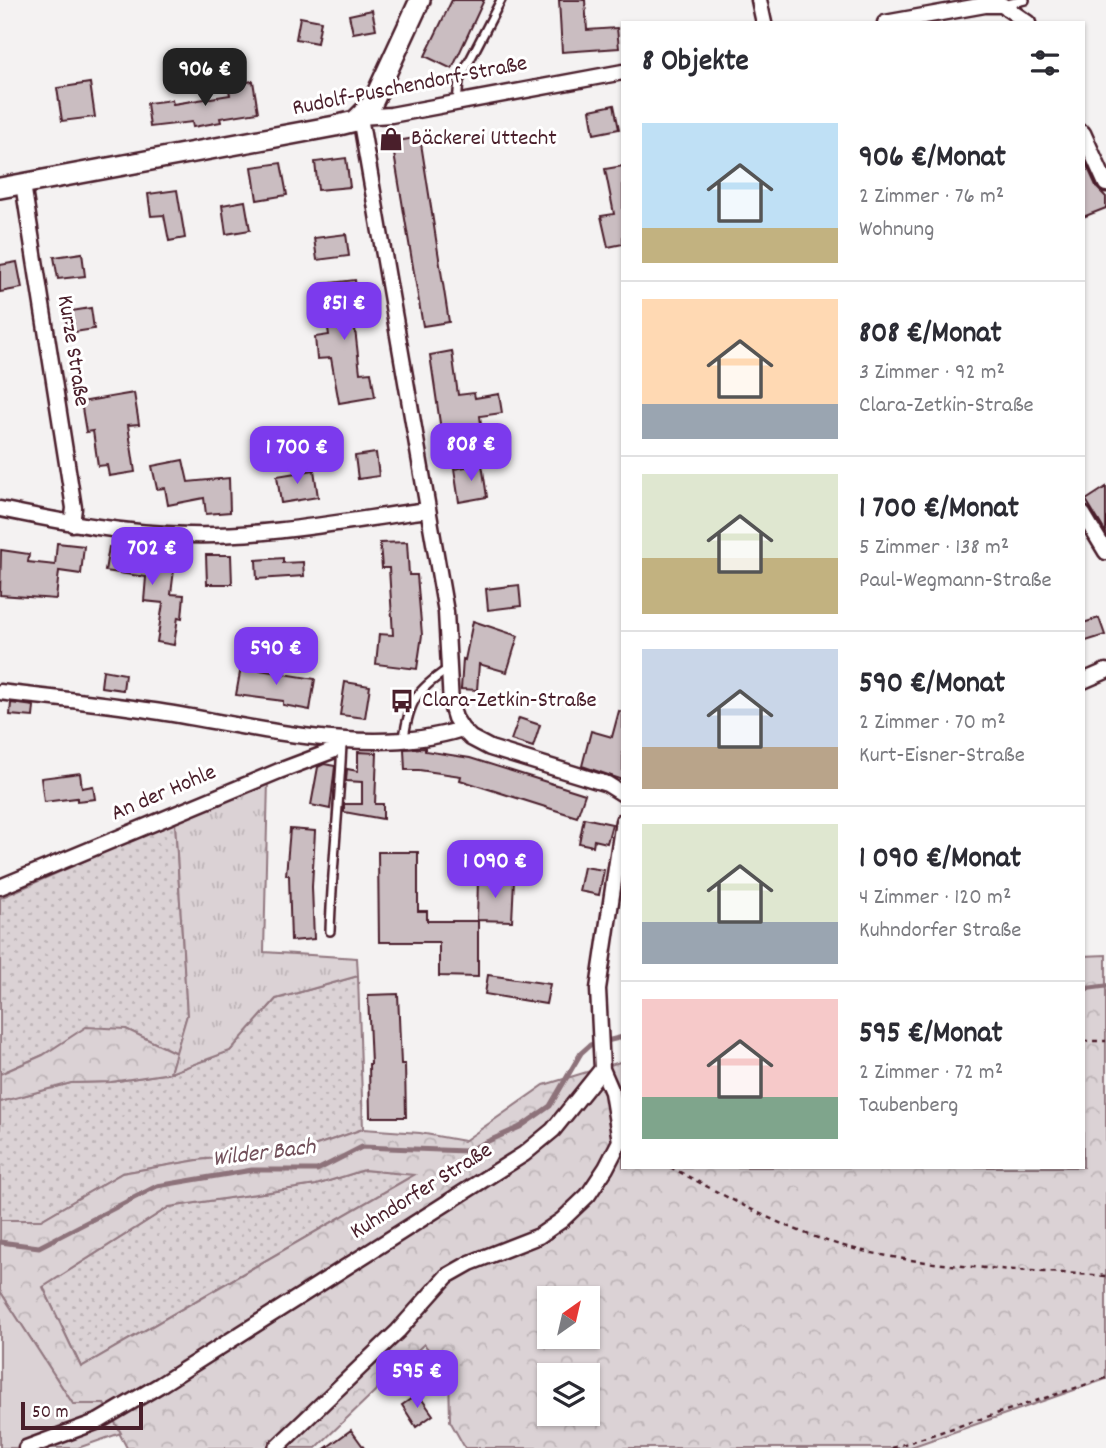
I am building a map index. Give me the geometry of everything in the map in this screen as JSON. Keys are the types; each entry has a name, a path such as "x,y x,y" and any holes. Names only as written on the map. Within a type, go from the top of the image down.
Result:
{"street":[{"path":"420,0 377,94 368,111 360,117 446,612 452,705 462,729 471,738 490,748 607,784 621,793"},
{"path":"759,0 764,21"},
{"path":"896,21 1003,2 1026,21"},
{"path":"1002,21 1003,2"},
{"name":"Rudolf-Puschendorf-Straße","path":"0,188 335,127 360,117 391,116 621,75"},
{"path":"1085,137 1106,184"},
{"name":"Kurze Straße","path":"23,184 74,508 72,524"},
{"path":"0,509 72,524 154,534 221,535 427,510"},
{"path":"1085,517 1106,552"},
{"path":"1085,680 1106,671"},
{"path":"0,692 154,710 243,727 343,740 439,736 462,729"},
{"name":"An der Hohle","path":"0,887 332,751 343,740"},
{"path":"276,1448 398,1331 447,1276 470,1263 539,1236 562,1220 588,1195 606,1168 620,1141 612,1092 602,1061 598,1009 601,965 621,834"},
{"name":"Kuhndorfer Straße","path":"26,1448 99,1421 231,1341 524,1154 553,1130 602,1061"}],"lane":[{"path":"457,103 459,81 501,0"},
{"path":"1003,2 1026,0"},
{"path":"404,738 407,712 421,691 449,668"},
{"path":"330,932 333,850 338,820 343,740"}],"path":[{"path":"1085,1041 1106,1041"},
{"path":"674,1169 776,1223 839,1245 897,1259 1106,1276"},
{"path":"892,1448 1106,1377"}],"green space":[{"path":"268,780 264,952 357,958 358,976 276,999 230,1051 170,1073 187,1015 175,821"},
{"path":"175,821 187,1015 176,1053 126,1029 43,1055 0,1074 0,898"},
{"path":"1106,955 1106,1379 908,1448 465,1448 450,1421 449,1375 424,1344 316,1448 127,1448 104,1404 73,1404 0,1291 0,1220 41,1220 122,1173 198,1160 305,1149 363,1129 420,1133 464,1141 544,1085 621,1062 621,1169 1085,1169 1085,956","holes":["364,1170 414,1175 81,1367 43,1287 169,1207 316,1185"]},
{"path":"358,976 363,1129 305,1149 198,1160 122,1173 41,1220 0,1220 0,1102 71,1083 111,1082 170,1073 230,1051 276,999"},
{"path":"86,1027 126,1029 176,1053 170,1073 111,1082 71,1083 0,1102 0,1074 43,1055"},
{"path":"364,1170 415,1174 81,1367 43,1287 169,1207 316,1185"},
{"path":"0,1291 73,1404 104,1404 121,1433 78,1448 0,1448"}],"building":[{"path":"452,0 484,0 452,69 425,56"},
{"path":"559,0 585,0 587,30 617,28 619,48 562,52"},
{"path":"372,10 376,29 353,33 349,15"},
{"path":"300,17 321,21 317,43 296,39"},
{"path":"253,81 258,112 220,118 221,122 193,127 192,122 150,127 147,103 172,100 173,104 230,95 228,85"},
{"path":"90,83 95,117 62,121 57,88"},
{"path":"614,105 619,129 594,134 590,110"},
{"path":"420,137 449,322 423,326 392,142"},
{"path":"346,158 350,187 318,190 315,162"},
{"path":"1085,161 1097,188 1106,197 1106,208 1085,216"},
{"path":"281,163 287,195 257,200 252,167"},
{"path":"621,166 621,244 608,247 601,216 614,214 605,169"},
{"path":"177,190 185,238 169,241 164,215 151,216 148,194"},
{"path":"245,201 250,230 226,234 222,205"},
{"path":"346,234 349,256 317,260 314,238"},
{"path":"82,253 85,276 58,279 54,257"},
{"path":"17,262 22,288 0,292 0,265"},
{"path":"355,280 359,310 353,311 360,373 371,372 375,397 339,403 331,358 317,359 315,337 329,335 321,284"},
{"path":"91,308 94,329 68,333 65,312"},
{"path":"452,351 458,395 474,393 475,398 499,394 502,413 480,416 481,424 465,427 466,433 442,437 430,355"},
{"path":"134,393 139,424 128,425 135,472 109,476 107,465 98,466 93,431 86,432 81,402"},
{"path":"376,453 379,476 358,479 355,456"},
{"path":"183,460 188,482 229,478 230,512 206,514 204,498 168,505 165,488 157,489 152,466"},
{"path":"482,464 487,497 459,502 454,469"},
{"path":"314,470 318,497 281,503 277,476"},
{"path":"1106,487 1106,533 1086,500"},
{"path":"407,542 409,575 417,575 422,635 417,669 376,664 379,634 393,635 389,568 382,568 380,543"},
{"path":"57,543 84,546 81,574 59,571 56,599 0,595 1,550 29,554 28,562 55,565"},
{"path":"109,547 132,551 131,558 175,562 171,594 184,595 182,618 178,617 174,645 157,642 163,603 144,601 146,577 105,571"},
{"path":"206,555 231,555 232,584 207,584"},
{"path":"283,558 283,563 303,562 304,576 257,579 256,560"},
{"path":"519,585 521,606 488,610 486,589"},
{"path":"1099,618 1105,635 1085,641 1085,622"},
{"path":"473,621 518,636 507,672 479,664 477,690 461,689 463,659 465,660"},
{"path":"241,667 315,679 310,710 283,705 283,701 236,695"},
{"path":"103,670 125,674 123,690 101,687"},
{"path":"345,682 370,686 365,718 340,715"},
{"path":"11,703 34,706 33,717 10,715"},
{"path":"621,712 621,779 582,766 591,731 612,737"},
{"path":"519,718 540,725 533,747 511,740"},
{"path":"425,748 425,751 470,758 585,794 577,817 460,780 461,776 405,770 404,749"},
{"path":"358,752 377,753 375,804 383,804 383,819 344,812 344,804 362,804 362,782 346,781 347,769 358,771"},
{"path":"324,764 335,766 330,809 311,805 318,767"},
{"path":"80,773 82,788 93,786 95,799 44,802 41,778"},
{"path":"584,818 612,824 607,843 594,840 593,846 579,843"},
{"path":"290,829 315,831 312,887 314,939 291,941 289,875 286,875"},
{"path":"378,852 418,852 418,911 427,911 427,921 478,921 478,977 439,976 439,942 379,942"},
{"path":"584,867 604,870 599,895 579,891"},
{"path":"478,878 514,880 512,921 477,920"},
{"path":"488,975 550,984 546,1004 485,994"},
{"path":"398,994 401,1064 405,1064 406,1117 370,1117 368,995"},
{"path":"418,1394 433,1415 416,1427 402,1405"},
{"path":"351,1430 364,1448 326,1448"}],"waterway":[{"name":"Wilder Bach","path":"1085,989 1106,986"},
{"name":"Wilder Bach","path":"0,1242 39,1247 157,1186 252,1170 317,1170 362,1147 466,1151 520,1127 550,1106 581,1053 590,1045 621,1037"}],"place":[{"name":"Bäckerei Uttecht","path":"391,139"},
{"name":"Clara-Zetkin-Straße","path":"402,701"}]}
